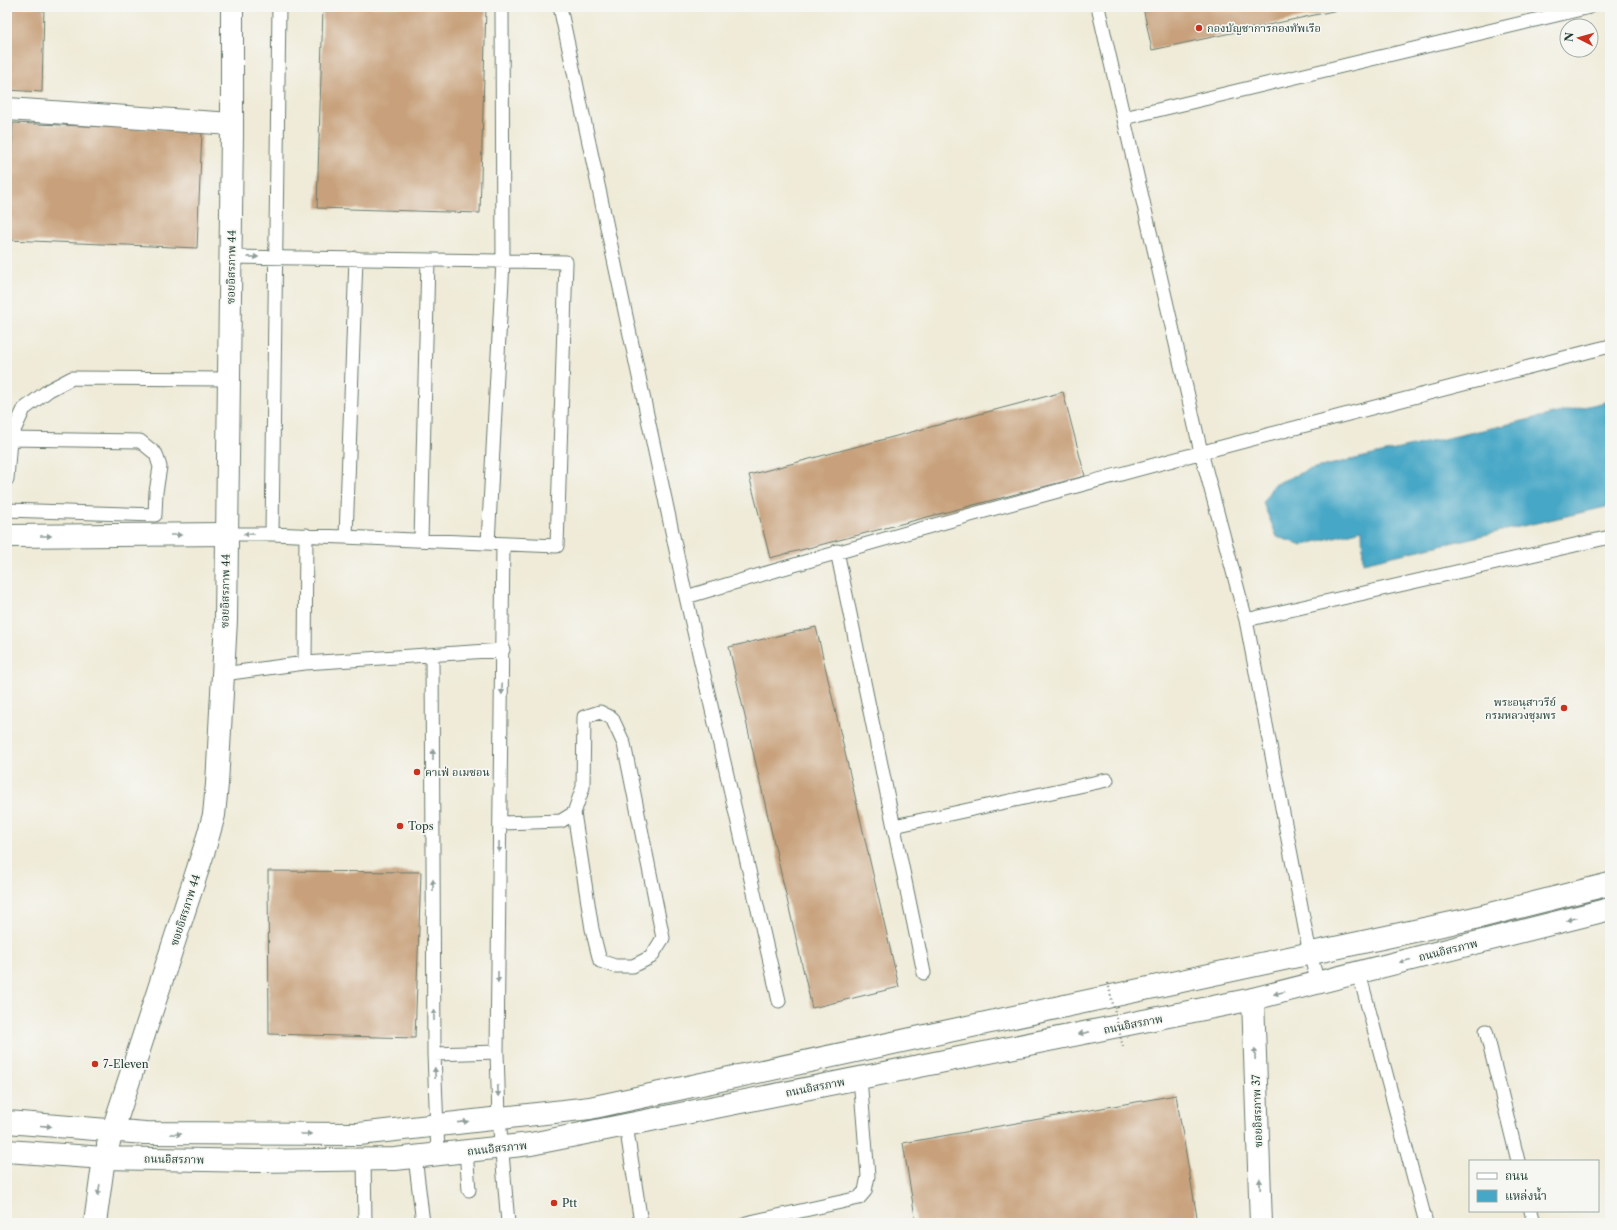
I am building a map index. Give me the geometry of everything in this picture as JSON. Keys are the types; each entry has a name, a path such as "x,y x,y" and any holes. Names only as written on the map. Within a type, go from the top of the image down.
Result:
{"main road":[{"name":"ซอยอิสรภาพ 44","path":"94,1223 104,1158 205,848 214,815 226,620 231,257 232,7"},
{"path":"7,109 232,124"},
{"path":"7,536 226,534"},
{"path":"7,1122 145,1133 358,1134 590,1108 1475,918 1610,884"},
{"name":"ถนนอิสรภาพ","path":"7,1151 104,1158 255,1161 395,1159 531,1144 1253,1000 1610,909"},
{"name":"ซอยอิสรภาพ 37","path":"1253,1000 1261,1223"}],"lane":[{"path":"272,534 279,7"},
{"path":"488,543 503,261 502,7"},
{"path":"560,7 686,597 778,1001"},
{"path":"1098,7 1201,452 1246,620 1310,954 1318,984"},
{"path":"1124,118 1590,7"},
{"path":"226,534 306,535 557,546 566,262 231,257"},
{"path":"346,537 356,258"},
{"path":"421,540 428,260"},
{"path":"686,597 837,551 1201,452 1610,346"},
{"path":"7,479 10,439 24,409 49,390 72,378 229,380"},
{"path":"7,510 155,515 156,492 160,467 156,454 140,441 10,439"},
{"path":"305,663 306,535"},
{"path":"1246,620 1610,537"},
{"path":"503,544 503,650 497,1052 499,1118 508,1223"},
{"path":"837,551 924,973"},
{"path":"223,674 305,663 503,650"},
{"path":"432,655 434,1054 438,1154"},
{"path":"500,824 561,821 574,813 583,787 584,717 600,712 612,718 624,744 663,938 651,957 633,966 615,966 600,961 592,929 574,813"},
{"path":"894,826 1107,780"},
{"path":"1359,973 1426,1223"},
{"path":"1486,1031 1518,1160"},
{"path":"434,1054 497,1052"},
{"path":"746,1223 859,1198 865,1191 868,1176 860,1078"},
{"path":"626,1125 641,1223"},
{"path":"466,1151 469,1190"},
{"path":"415,1157 423,1223"},
{"path":"364,1159 365,1223"},
{"path":"1531,1212 1534,1223"}],"path":[{"path":"1108,983 1123,1047"}],"water":[{"path":"1610,401 1610,506 1363,563 1362,530 1303,545 1277,537 1263,503 1273,485 1307,470"}],"building":[{"path":"7,7 44,7 42,92 7,90"},
{"path":"323,7 486,7 480,213 317,208"},
{"name":"กองบัญชาการกองทัพเรือ","path":"1143,7 1347,7 1347,8 1152,50"},
{"path":"13,123 202,131 197,248 8,240"},
{"path":"1063,392 1085,476 770,558 749,475"},
{"path":"816,627 899,987 812,1008 729,647"},
{"path":"268,871 421,872 415,1038 269,1034"},
{"path":"1176,1095 1198,1223 916,1223 903,1143"}],"place":[{"name":"กองบัญชาการกองทัพเรือ","path":"1199,28"},
{"name":"พระอนุสาวรีย์ กรมหลวงชุมพร","path":"1564,708"},
{"name":"คาเฟ่ อเมซอน","path":"417,772"},
{"name":"Tops","path":"400,826"},
{"name":"7-Eleven","path":"95,1064"},
{"name":"Ptt","path":"554,1203"}]}
